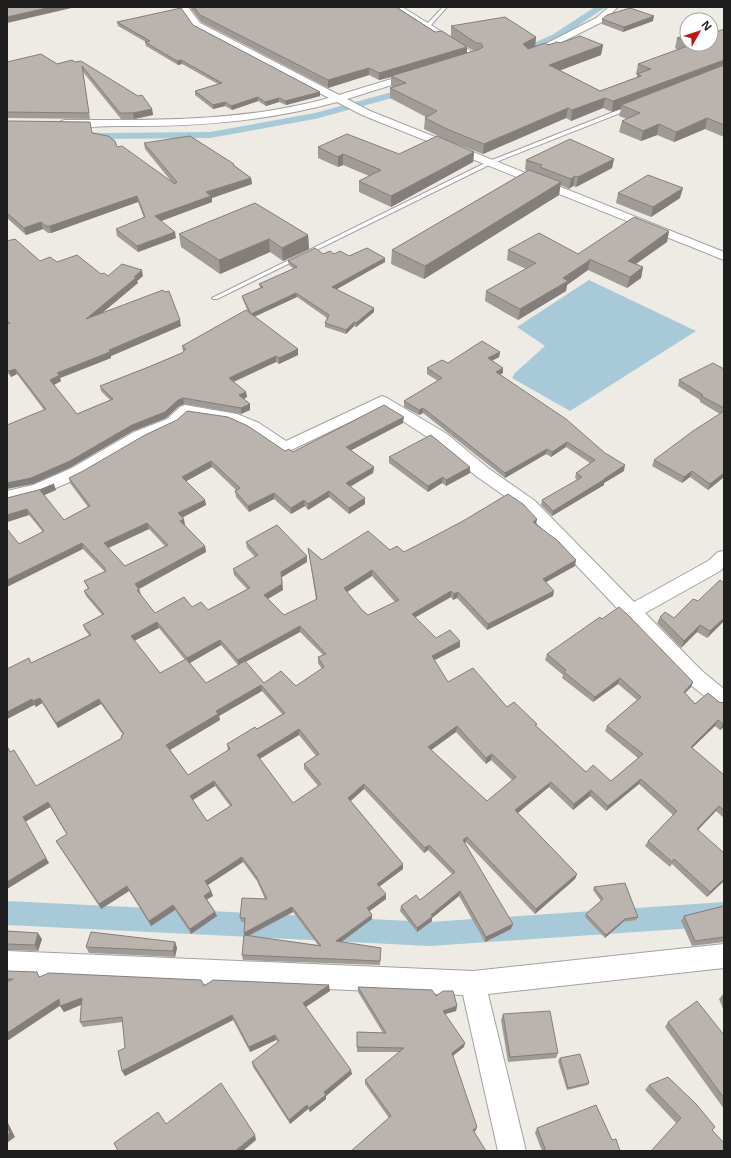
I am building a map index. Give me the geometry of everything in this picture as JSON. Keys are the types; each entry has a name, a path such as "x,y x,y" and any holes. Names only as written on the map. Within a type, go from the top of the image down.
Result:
{"street":[{"path":"184,7 197,25 366,113 489,163 585,199 724,256"},
{"path":"528,55 599,20 614,7"},
{"path":"55,123 139,124 231,119 289,111 339,99 421,73"},
{"path":"7,497 38,489 78,472 140,436 172,422 185,410 232,417 254,427 285,448 382,401 441,438 482,472 529,505 695,677 724,700"},
{"path":"632,612 714,566 724,557"},
{"path":"7,963 473,983 724,956"},
{"path":"473,983 512,1151"}],"lane":[{"path":"399,7 428,26 471,58"},
{"path":"428,26 446,7"},
{"path":"215,298 489,163 636,106"}],"water":[{"path":"589,280 696,331 570,411 512,378 515,373 545,346 517,327"}],"building":[{"path":"7,7 51,7 7,17"},
{"path":"194,7 396,7 435,32 442,31 467,47 379,73 369,68 328,80 200,15"},
{"path":"181,8 193,25 320,92 285,101 279,98 265,102 258,97 231,106 225,102 213,105 195,91 222,83 181,60 177,61 145,42 150,41 117,22"},
{"path":"630,8 654,16 624,27 602,19 607,15"},
{"path":"505,17 536,37 523,44 528,49 545,43 548,45 557,42 560,43 580,36 603,45 549,65 600,91 641,76 637,74 651,69 638,64 679,49 679,52 719,52 719,31 724,29 724,60 613,101 605,98 572,110 568,108 484,144 449,130 425,118 437,111 390,88 406,83 391,76 483,47 481,43 476,43 451,26"},
{"path":"41,54 57,64 72,60 75,62 81,61 138,96 142,95 152,109 133,113 120,113 82,66 89,113 7,112 7,62"},
{"path":"724,65 724,125 707,118 676,132 659,124 643,131 622,121 640,113 621,105"},
{"path":"7,121 90,122 92,133 108,136 115,141 117,147 122,146 175,184 177,182 144,143 190,136 234,164 233,165 251,178 206,192 211,196 155,216 175,232 137,246 116,229 145,217 137,196 50,226 46,226 41,222 24,228 7,213"},
{"path":"347,134 399,154 437,136 474,152 391,196 359,181 381,170 343,154 338,157 318,147"},
{"path":"570,139 614,159 571,179 540,167 542,165 526,160"},
{"path":"529,170 561,182 425,266 392,250"},
{"path":"648,175 683,188 653,207 618,193"},
{"path":"255,203 308,235 282,248 269,239 219,260 179,234"},
{"path":"634,217 669,231 628,261 643,267 630,277 589,259 590,260 563,278 568,281 520,309 486,291 536,263 508,250 539,233 578,254"},
{"path":"15,239 40,261 50,257 57,262 77,255 101,274 104,273 108,276 122,264 142,270 134,277 137,277 86,319 163,290 165,292 169,291 180,320 109,350 110,352 57,373 60,375 50,380 77,414 113,399 100,386 182,353 186,349 182,346 246,310 298,349 279,358 276,356 229,378 246,392 239,395 250,404 241,408 183,398 178,400 165,412 132,425 70,461 31,478 7,483 7,425 46,409 15,369 9,371 7,369 7,324 10,323 7,321 7,241"},
{"path":"315,248 323,254 330,251 334,254 340,251 349,256 367,248 385,258 332,287 374,308 356,323 354,322 346,330 325,323 329,315 296,293 251,314 242,296 263,287 259,284 297,267 288,261"},
{"path":"482,341 500,352 488,358 503,368 496,372 566,419 605,453 625,465 553,511 542,500 582,477 576,473 595,460 567,442 552,452 547,449 505,473 423,408 419,410 404,401 442,378 427,368 442,360 448,363"},
{"path":"713,363 724,369 724,408 701,396 703,395 679,380"},
{"path":"384,405 404,417 346,447 374,467 346,483 365,498 349,508 329,491 308,504 304,500 291,508 274,493 248,506 235,491 240,488 211,461 182,477 205,500 178,513 184,519 180,521 205,546 135,584 139,589 137,590 155,613 184,597 192,607 201,602 208,610 250,588 233,569 258,555 246,542 277,525 307,556 281,572 282,584 264,595 284,615 317,599 308,548 322,560 368,531 390,550 397,546 404,552 463,521 508,494 523,504 537,519 533,522 558,541 576,560 543,579 554,591 488,624 458,592 454,594 451,591 412,614 436,638 450,630 460,641 432,656 448,682 473,668 507,707 514,702 537,724 535,725 586,772 593,765 611,781 643,754 607,726 641,697 620,678 595,697 564,672 566,670 547,654 600,617 602,619 619,607 693,682 684,692 695,704 708,693 719,702 724,703 724,723 723,724 718,720 691,747 724,775 724,810 719,806 697,829 724,853 724,879 710,892 674,859 672,862 648,841 677,811 641,779 608,806 591,790 574,804 551,782 515,810 577,874 536,909 467,837 463,840 513,924 486,937 460,891 431,915 433,916 417,928 401,906 416,895 420,900 455,872 429,845 425,848 364,784 348,798 403,864 377,884 386,894 367,908 372,915 336,941 381,948 380,961 242,955 244,935 321,946 292,907 244,933 245,918 240,918 242,898 267,899 256,876 242,857 205,881 211,891 204,896 215,912 190,929 173,905 149,921 127,886 99,904 56,841 67,834 48,802 23,817 46,858 7,882 7,746 10,752 14,750 36,786 122,738 121,736 124,734 99,699 56,723 40,698 33,701 32,699 7,712 7,669 29,658 31,663 91,635 83,625 104,614 84,591 89,588 84,581 106,571 82,543 7,580 7,529 19,544 44,531 27,509 7,515 7,498 42,489 54,484 40,490 64,520 90,506 69,478 145,435 177,420 187,411 228,417 248,426 285,451 289,449 293,452","holes":["147,523 168,545 125,566 104,543","372,570 399,600 368,615 344,588","157,622 187,658 220,640 238,660 300,626 326,654 318,657 324,667 296,686 281,671 264,683 245,661 206,683 186,659 160,673 131,636","261,685 285,713 257,729 255,727 227,744 230,749 188,775 166,745 218,714 216,711","457,726 486,758 492,754 516,777 487,801 428,747","299,729 319,754 304,764 321,784 293,803 257,755","214,781 232,805 207,821 190,796"]},
{"path":"724,411 724,473 710,484 692,471 684,477 654,460 693,431"},
{"path":"431,435 470,467 446,480 443,477 428,486 389,457"},
{"path":"720,580 724,583 724,618 710,631 700,625 684,641 660,617 665,612 674,618 693,599 698,601"},
{"path":"625,883 638,917 625,919 606,935 586,914 603,899 594,887"},
{"path":"724,906 724,937 695,941 684,916"},
{"path":"7,931 38,933 35,945 7,944"},
{"path":"91,932 175,942 173,951 86,947"},
{"path":"7,971 37,972 39,977 49,973 201,980 204,986 213,980 329,985 303,1003 351,1070 324,1092 326,1095 309,1108 307,1105 289,1120 252,1062 279,1041 275,1035 249,1047 232,1015 122,1071 118,1051 125,1048 122,1017 80,1022 82,998 60,1006 59,999 7,1033 7,982 13,979 7,979"},
{"path":"358,987 432,990 436,996 443,991 453,991 457,1006 443,1011 465,1043 452,1053 477,1127 473,1130 486,1151 351,1151 391,1116 365,1080 404,1048 357,1047 357,1032 386,1033"},
{"path":"697,1001 724,1035 724,1098 668,1022"},
{"path":"550,1011 558,1053 510,1057 503,1014"},
{"path":"580,1054 589,1083 568,1088 560,1058"},
{"path":"668,1077 697,1105 715,1127 712,1130 724,1143 724,1151 651,1151 681,1118 649,1085"},
{"path":"221,1083 255,1135 235,1151 118,1151 114,1143 158,1112 166,1124"},
{"path":"596,1105 612,1140 616,1139 620,1151 546,1151 537,1128"},
{"path":"7,1126 10,1133 7,1135"}],"waterway":[{"path":"511,56 555,37 601,7"},
{"path":"80,134 102,136 210,135 315,116 414,89"},
{"path":"7,913 430,934 724,914"}]}
